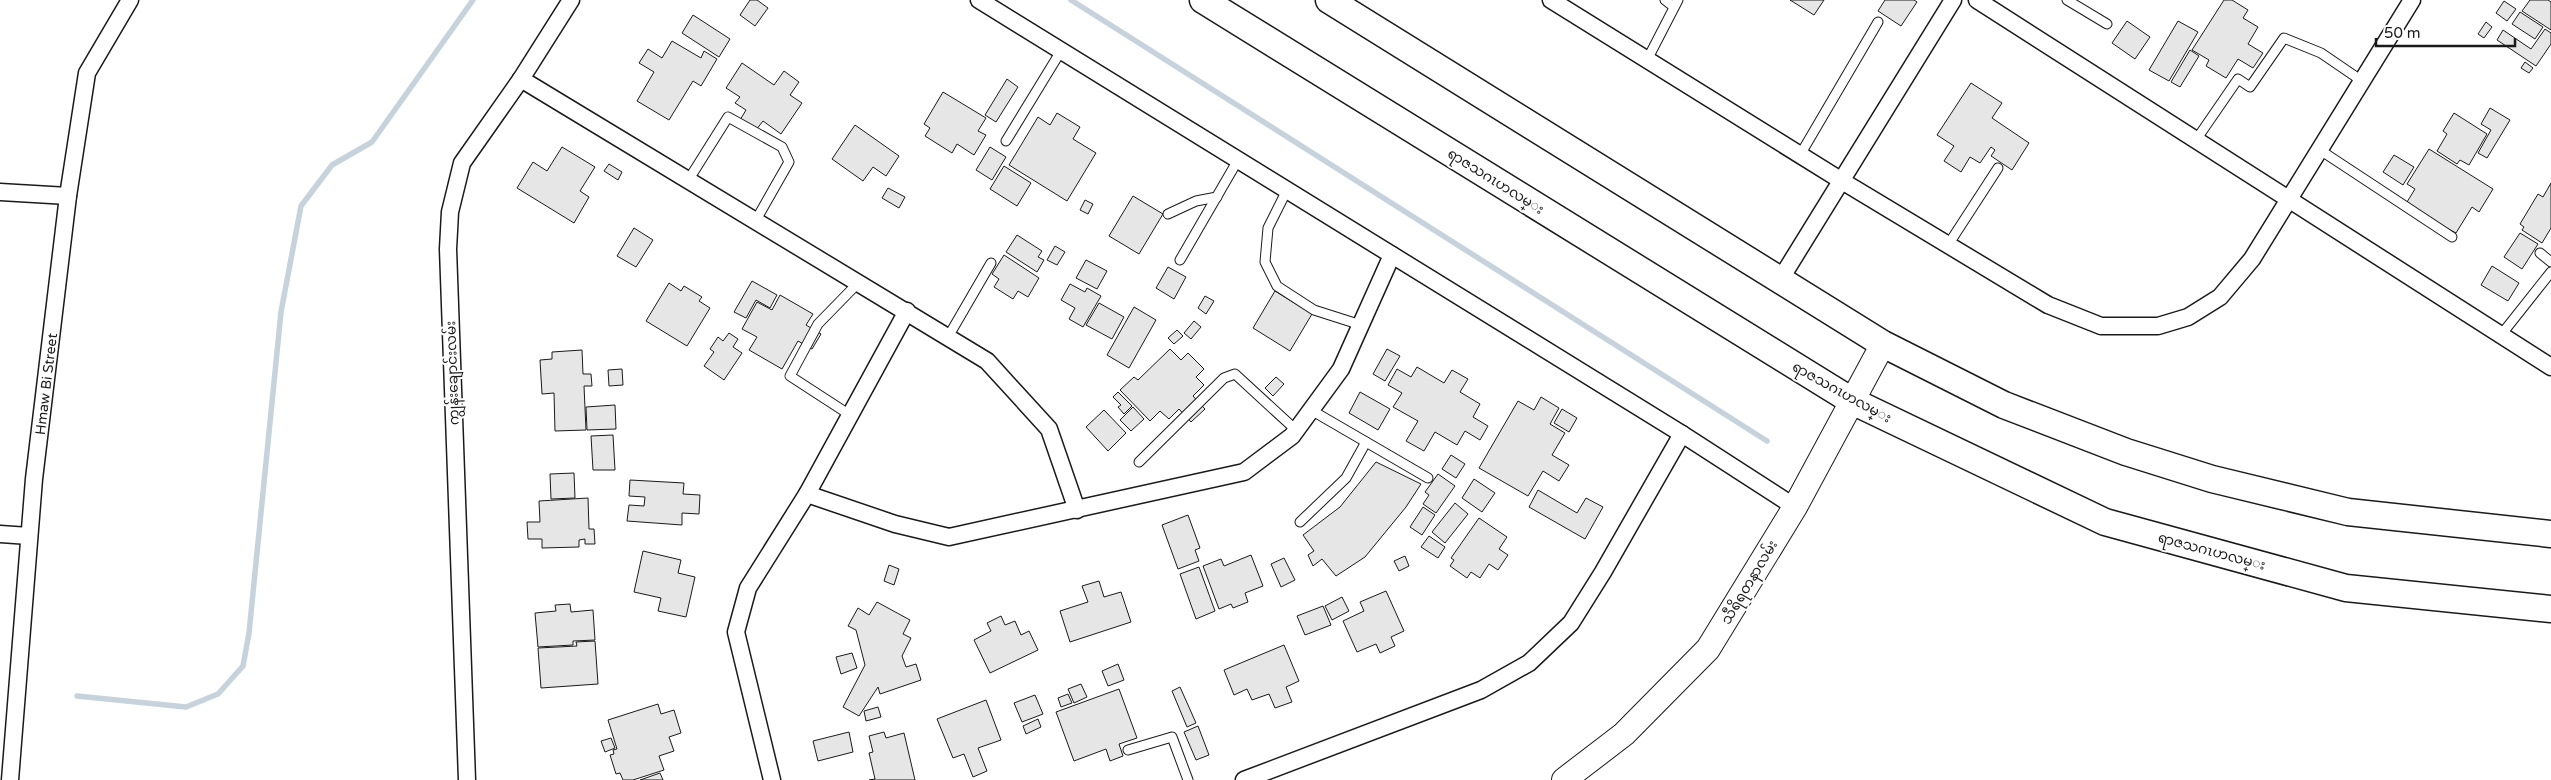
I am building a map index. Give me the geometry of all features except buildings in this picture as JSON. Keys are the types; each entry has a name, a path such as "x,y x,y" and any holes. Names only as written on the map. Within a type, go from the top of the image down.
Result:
{"main road":[{"name":"ရာဇသဂၤဟလမ္း","path":"1203,0 1852,401 2105,522 2346,588 2551,609"},
{"path":"1329,0 1883,344 2004,405 2126,452 2212,478 2348,512 2551,534"},
{"name":"သီရိရတနာလမ်း","path":"1564,780 1624,734 1708,649 1795,507 1883,344"}],"street":[{"name":"Hmaw Bi Street","path":"9,780 29,536 68,196 87,73 130,0"},
{"name":"ကျွန်းချောင်းလမ်း","path":"467,780 448,249 450,212 462,163 521,78 571,0"},
{"path":"980,0 1682,434 1795,507"},
{"path":"1551,0 1842,181 2048,305 2101,326 2158,326 2188,317 2220,297 2252,259 2412,0"},
{"path":"1780,280 1953,0"},
{"path":"1977,0 2551,367"},
{"path":"521,78 987,361 1049,428 1078,510"},
{"path":"0,192 68,196"},
{"path":"807,494 895,524 948,537 1078,510 1244,472 1292,436 1341,369 1392,255"},
{"path":"772,780 736,632 748,588 807,494 907,311"},
{"path":"1244,780 1481,690 1529,663 1571,623 1682,434"},
{"path":"0,534 29,536"},
{"path":"0,778 9,780"}],"lane":[{"path":"1647,60 1676,4 1665,0"},
{"path":"2067,0 2107,24"},
{"path":"1800,155 1878,22"},
{"path":"2196,140 2238,78 2250,87 2284,38 2321,53 2362,81"},
{"path":"1006,141 1061,50"},
{"path":"689,179 728,117 782,147 789,162 756,220"},
{"path":"2320,150 2452,237"},
{"path":"1180,260 1238,160"},
{"path":"1948,245 1998,168"},
{"path":"1284,196 1268,228 1265,262 1277,286 1314,310 1361,325"},
{"path":"1168,214 1196,201 1217,197"},
{"path":"2540,253 2551,262"},
{"path":"948,337 991,264"},
{"path":"2501,335 2551,272"},
{"path":"850,415 790,376 818,324 859,282"},
{"path":"1139,462 1224,378 1235,374 1296,431"},
{"path":"1311,410 1428,478"},
{"path":"1300,522 1346,478 1366,442"},
{"path":"1128,750 1172,737 1188,780"}],"waterway":[{"path":"77,696 186,707 218,694 243,666 249,633 281,312 301,206 332,165 372,142 473,0"},
{"path":"1071,0 1767,441"}]}
